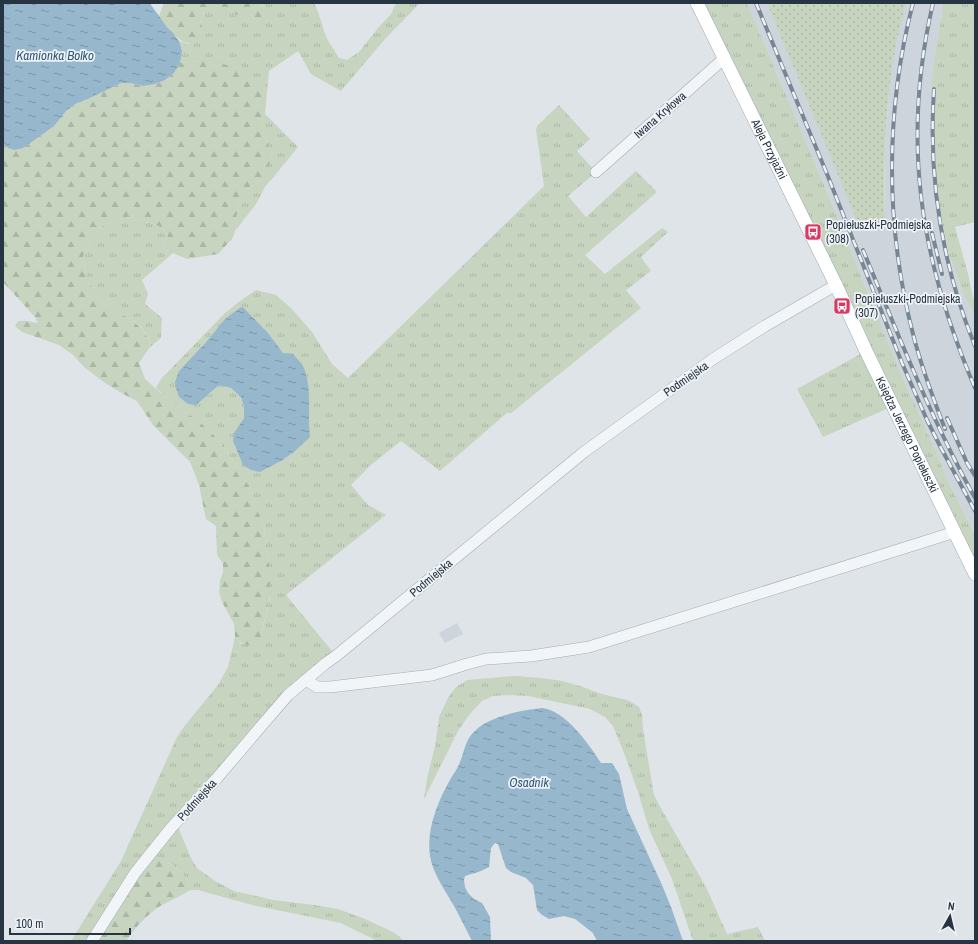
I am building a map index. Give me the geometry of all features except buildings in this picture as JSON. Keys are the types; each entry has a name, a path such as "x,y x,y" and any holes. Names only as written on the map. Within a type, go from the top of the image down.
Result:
{"main road":[{"name":"Aleja Przyjaźni","path":"697,3 838,290"},
{"name":"Księdza Jerzego Popiełuszki","path":"838,290 866,351 975,574"}],"street":[{"name":"Iwana Kryłowa","path":"596,172 725,59"},
{"name":"Podmiejska","path":"92,941 135,873 166,834 217,778 288,695 584,452 713,359 772,322 838,290"},
{"path":"306,680 317,687 330,687 432,675 486,659 530,656 589,647 955,532"}],"shaded area":[{"path":"747,3 767,3 862,229 885,221 885,150 889,88 894,53 906,3 944,3 931,87 936,88 934,127 936,174 941,216 949,256 966,300 975,316 975,535 946,477 901,374 824,185"},
{"path":"457,623 463,634 445,643 439,633"}],"green space":[{"path":"164,3 258,3 262,5 268,16 265,21 257,24 250,23 227,8 214,6 208,8 201,15 202,29 199,40 190,43 177,37 159,16"},
{"path":"258,3 314,3 326,37 339,58 347,60 359,52 391,14 396,3 420,3 385,39 341,91 311,74 298,51 269,71 265,114 245,72 235,67 198,61 180,63 182,51 179,41 189,44 202,29 201,15 208,8 214,6 227,8 250,23 264,6"},
{"path":"697,3 747,3 824,185 901,374 946,477 975,535 975,574 893,406 823,437 797,389 866,351"},
{"path":"767,3 906,3 894,56 887,111 885,138 885,221 861,230"},
{"path":"944,3 975,3 975,222 955,227 975,303 975,316 966,300 949,255 941,216 936,174 934,127 936,88 931,87"},
{"path":"210,61 235,67 264,82 265,114 261,118 264,134 272,158 260,181 239,195 235,231 232,239 218,254 187,259 168,251 163,247 168,235 160,227 131,217 118,219 102,226 90,240 83,257 87,280 102,303 131,319 142,329 149,340 150,347 139,363 145,379 171,402 211,432 240,471 252,491 254,503 264,525 266,549 270,568 270,596 259,644 251,645 241,643 235,637 234,624 222,602 219,592 223,564 217,555 216,526 206,519 199,485 190,462 153,425 137,401 105,383 84,367 72,354 59,345 22,332 15,326 18,321 38,323 35,317 3,282 3,142 8,148 23,148 77,103 121,83 131,83 143,86 155,84 165,80 174,73 180,63"},
{"path":"559,105 590,139 577,151 596,172 568,196 586,217 636,171 657,192 585,255 605,274 662,228 668,232 641,257 651,271 626,290 641,308 510,414 508,412 440,471 401,441 371,465 351,485 368,505 386,515 286,595 336,656 298,686 177,821 180,832 197,868 215,881 234,891 273,900 338,909 365,919 395,933 404,941 377,941 341,923 252,905 198,890 190,890 188,880 173,865 148,856 92,941 71,941 121,861 177,737 218,685 228,667 235,637 241,644 259,644 270,598 270,568 266,549 264,525 254,503 252,491 240,471 211,432 171,402 156,388 161,379 225,313 256,290 276,295 291,308 312,332 332,364 348,378 544,186 536,130 537,126","holes":["244,308 269,334 307,381 309,416 308,426 294,452 260,472 243,465 235,447 234,433 244,419 244,407 241,397 231,388 219,384 208,395 179,371 216,330"]},
{"path":"265,114 298,147 266,185 256,204 235,231 239,195 260,181 272,158 264,134 261,118"},
{"path":"131,217 160,227 168,235 163,247 173,253 142,280 148,294 145,304 162,318 161,338 150,347 149,340 142,328 131,319 102,303 87,280 83,257 90,240 102,226 118,219"},
{"path":"513,676 562,681 602,694 627,700 639,707 642,715 654,795 706,887 727,934 758,927 765,941 693,941 672,879 649,829 638,792 613,726 605,717 590,709 528,696 493,696 482,701 469,715 458,731 424,799 435,746 439,717 449,696 456,687 467,680"},
{"path":"148,856 173,865 188,880 190,890 151,912 126,941 92,941"}],"water":[{"name":"Kamionka Bolko","path":"3,3 151,3 167,27 179,41 182,51 180,63 174,73 165,80 155,84 143,86 131,83 121,83 77,103 66,111 54,126 23,148 14,150 8,148 3,142"},
{"path":"241,307 244,308 269,334 283,353 293,354 303,366 308,383 310,437 294,452 260,472 251,470 243,465 233,441 234,433 244,418 244,407 241,397 231,388 219,385 196,405 188,404 179,397 175,382 179,371 225,319"},
{"name":"Osadnik","path":"542,708 551,710 568,721 576,729 601,763 612,763 619,774 627,809 662,885 683,941 597,941 593,933 575,919 564,916 549,919 537,910 533,885 526,878 511,872 506,868 498,844 495,843 491,848 489,867 465,876 464,880 468,893 474,899 482,903 490,917 491,941 472,941 440,882 432,863 429,846 431,826 434,816 442,796 458,766 467,741 472,733 482,725 498,717 516,712"}],"railway":[{"path":"756,3 827,174 902,363 927,420 975,511"},
{"path":"913,3 897,85 893,127 893,210 897,252 913,334 923,370 945,429"},
{"path":"933,3 923,54 918,103 918,151 921,199 929,246 941,293 956,340 975,388"},
{"path":"934,89 933,155 940,220 954,284 975,346"},
{"path":"932,233 942,274"},
{"path":"863,250 929,407 975,498"},
{"path":"947,418 967,463 975,476"}],"place":[{"name":"Popiełuszki-Podmiejska (308)","path":"813,232"},
{"name":"Popiełuszki-Podmiejska (307)","path":"842,306"}]}
